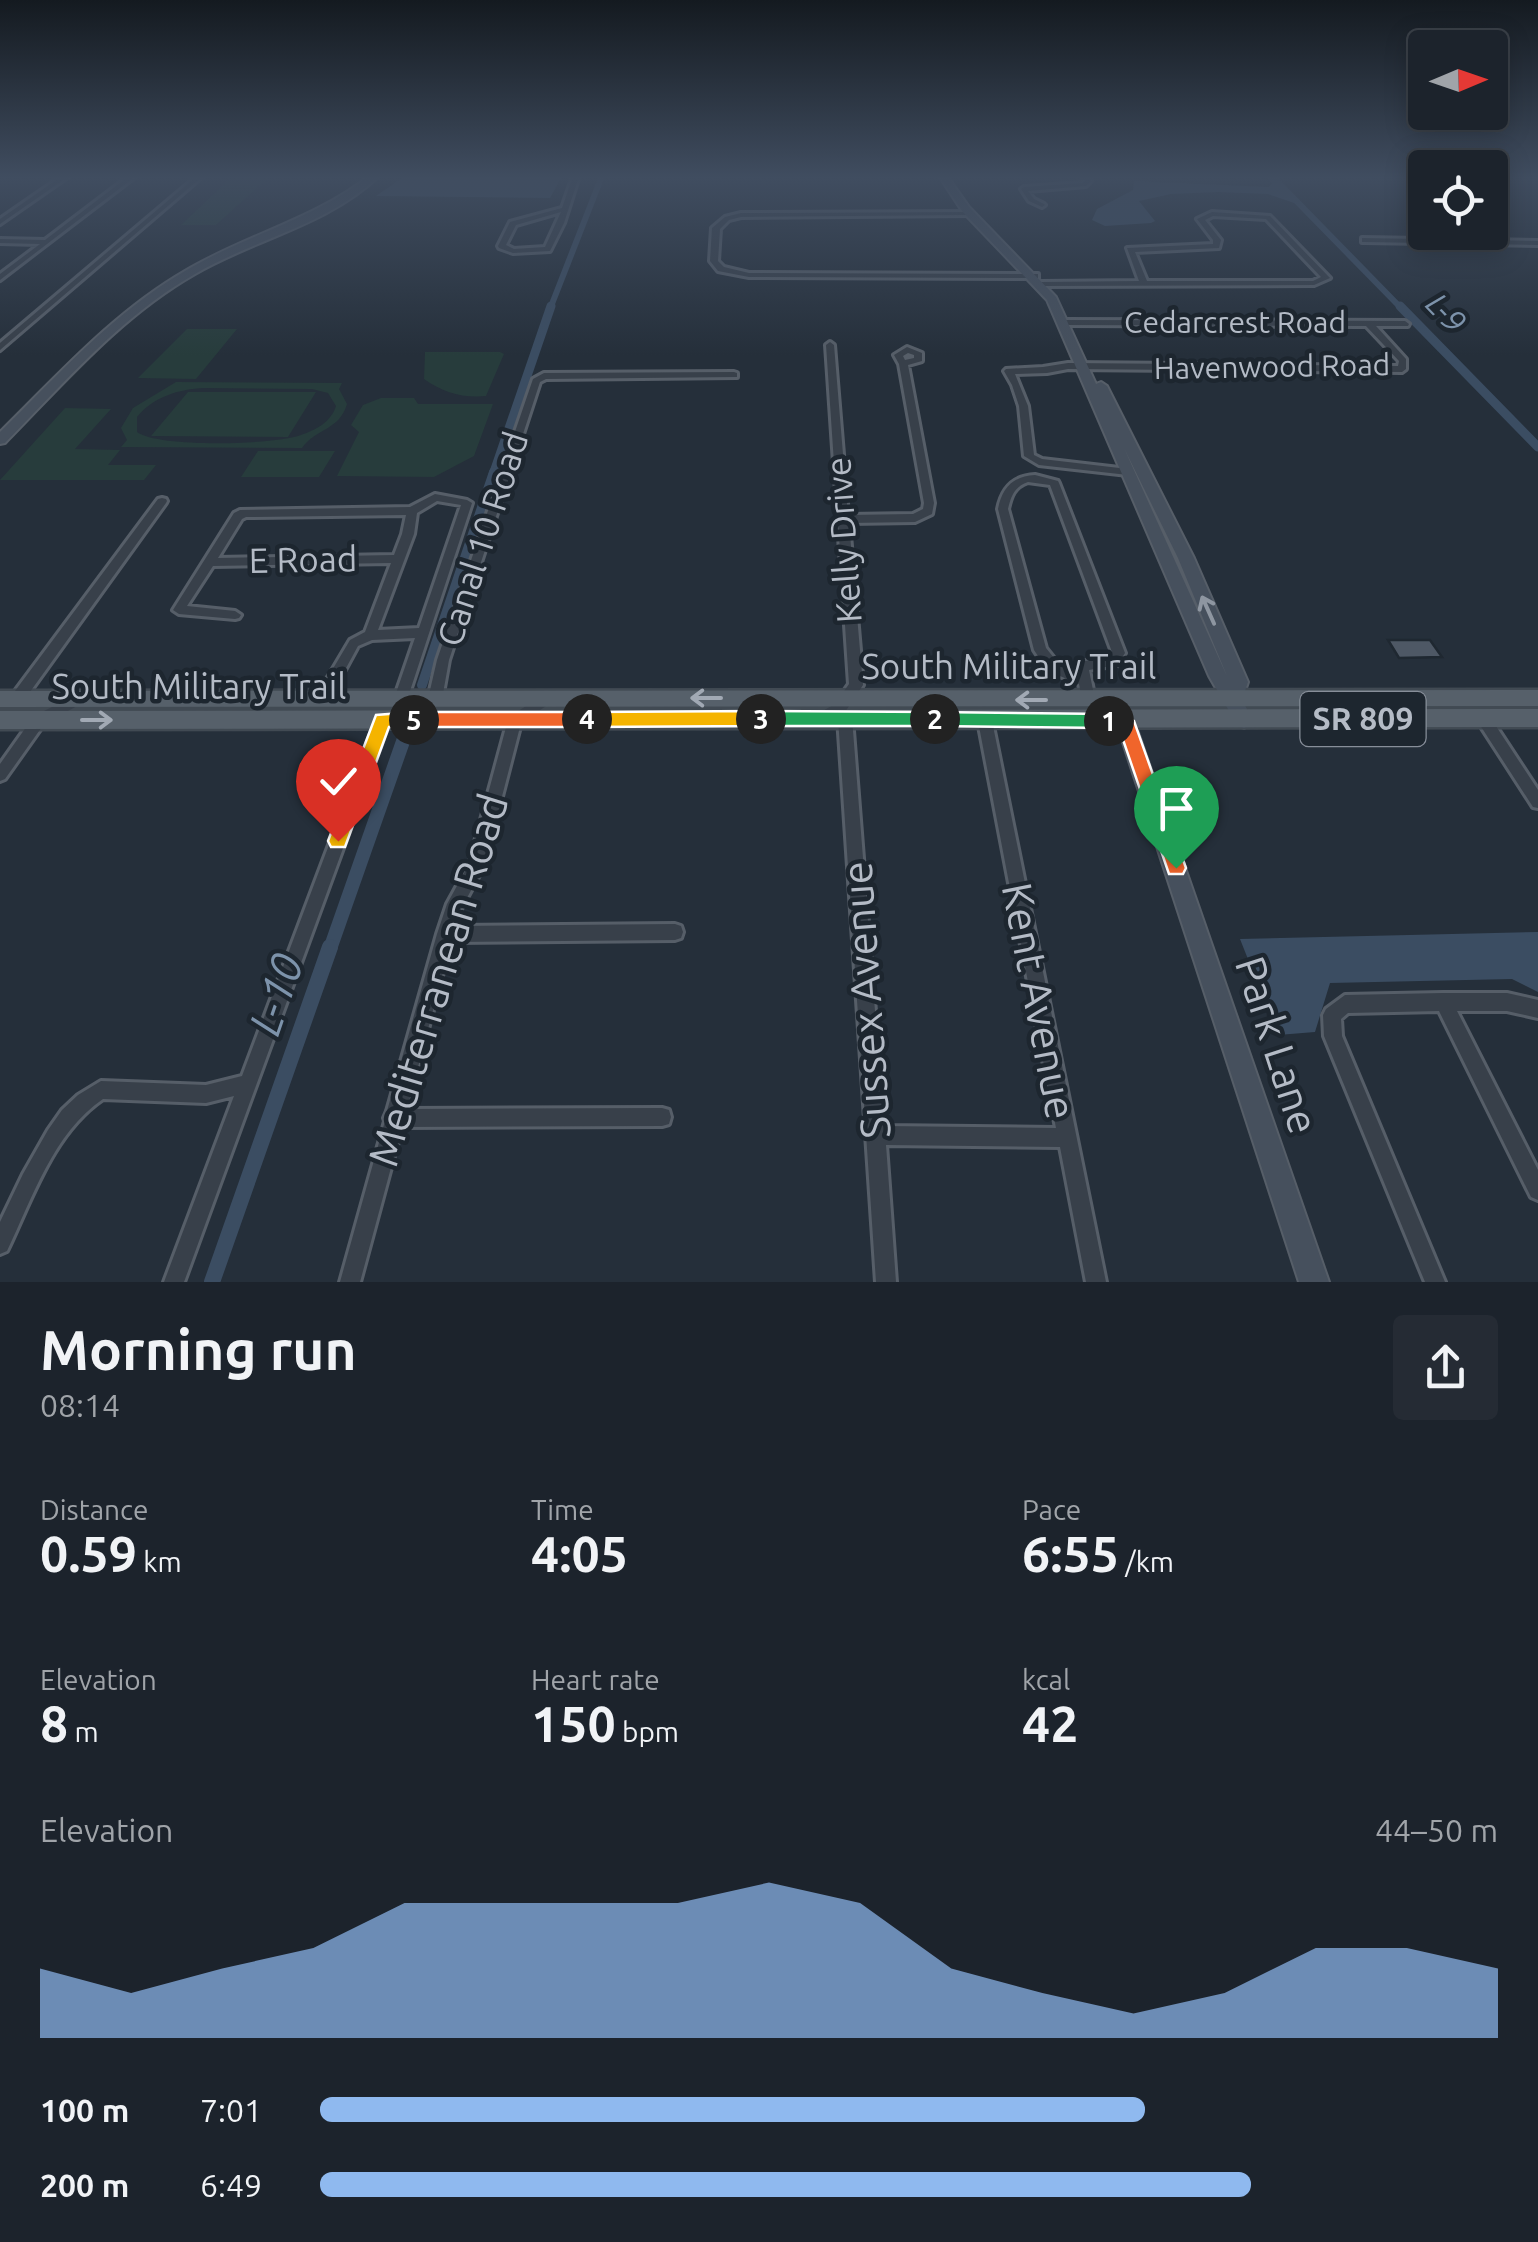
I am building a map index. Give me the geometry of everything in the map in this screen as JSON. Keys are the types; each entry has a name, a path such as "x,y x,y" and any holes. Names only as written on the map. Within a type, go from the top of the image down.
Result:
{"main road":[{"name":"South Military Trail","path":"0,720 326,709 401,698 551,697 846,708 909,700 1085,690 1233,699 1538,698"},
{"name":"South Military Trail","path":"9,698 326,709 382,720 822,718 846,708 889,718 984,720 1538,718"},
{"path":"326,709 468,707 492,698"},
{"path":"889,718 889,711 909,700"}],"street":[{"path":"0,278 56,236"},
{"path":"0,347 130,236"},
{"path":"0,440 146,301 222,255 264,236"},
{"path":"507,236 502,246 512,251 546,249 552,236"},
{"path":"716,236 714,261 720,269 749,275 1144,282 1325,280 1285,236"},
{"path":"992,236 1038,280 1064,322 1084,368 1084,378 1218,676 1244,720"},
{"path":"1144,282 1129,254 1132,248 1212,247 1218,242 1213,236"},
{"path":"1365,240 1538,243"},
{"path":"0,241 48,242"},
{"name":"Cedarcrest Road","path":"1064,322 1404,324"},
{"name":"Havenwood Road","path":"1084,368 1402,369 1402,361 1369,324"},
{"name":"Kelly Drive","path":"830,345 856,685 846,708"},
{"path":"842,518 915,518 928,511 903,364"},
{"path":"1127,469 1038,462 1029,456 1024,436 1028,414 1022,394 1008,372 1084,368 1093,373 1186,558 1240,685 1233,699"},
{"name":"Canal 10 Road","path":"435,699 443,660 536,380 544,376 734,374"},
{"path":"1018,480 1054,483 1118,653 1112,662 1082,666 1085,690 1053,667 1040,650 1003,510 1009,486 1018,480"},
{"path":"234,615 179,610 244,512 412,511 435,497 468,503 401,698"},
{"path":"9,698 162,501"},
{"path":"370,635 399,559 412,511"},
{"name":"E Road","path":"208,562 399,559"},
{"path":"326,709 354,643 370,635 422,633"},
{"path":"515,720 532,705 551,697"},
{"path":"0,775 39,720 81,698"},
{"name":"Sussex Avenue","path":"846,708 886,1282"},
{"path":"1482,718 1538,802"},
{"path":"174,1282 382,720"},
{"name":"Mediterranean Road","path":"350,1282 445,934 453,909 476,866 515,720"},
{"name":"Kent Avenue","path":"984,720 1096,1282"},
{"name":"Park Lane","path":"1125,721 1314,1282"},
{"path":"445,934 675,932"},
{"path":"1443,1002 1538,1190"},
{"path":"1435,1282 1330,1024 1332,1015 1344,1004 1508,1002 1538,1010"},
{"path":"0,1244 62,1124 93,1094 100,1090 206,1094 248,1083"},
{"path":"394,1118 662,1117"},
{"path":"876,1134 1066,1138"}],"green space":[{"path":"187,329 237,329 196,379 138,378"},
{"path":"425,352 504,354 486,396 477,396 453,393 424,379"},
{"path":"176,382 342,383 339,389 347,404 339,419 302,448 121,447 127,440 121,428 133,408","holes":["204,388 312,389 328,393 336,406 322,425 301,435 217,443 168,441 137,432 137,417 143,410 176,392"]},
{"path":"188,392 316,392 288,437 151,436"},
{"path":"381,398 414,398 418,404 493,404 474,456 434,477 337,476 359,432 351,425 363,405"},
{"path":"65,408 111,409 75,449 120,450 108,465 156,465 144,480 0,480"},
{"path":"258,451 335,451 319,477 241,477"}],"water":[{"path":"1538,932 1538,992 1512,979 1330,983 1315,1032 1278,1035 1240,939"}],"building":[{"path":"1388,640 1430,640 1442,657 1399,658"}],"waterway":[{"name":"L-10","path":"550,309 579,236"},
{"name":"L-9","path":"1330,236 1402,309"},
{"name":"L-10","path":"493,475 551,306"},
{"name":"L-9","path":"1400,306 1538,447"},
{"name":"L-10","path":"422,685 494,472"},
{"name":"L-10","path":"330,949 407,730"},
{"name":"L-10","path":"212,1282 330,947"}],"route":[{"path":"338,841 382,720 1125,721 1176,868"}]}
